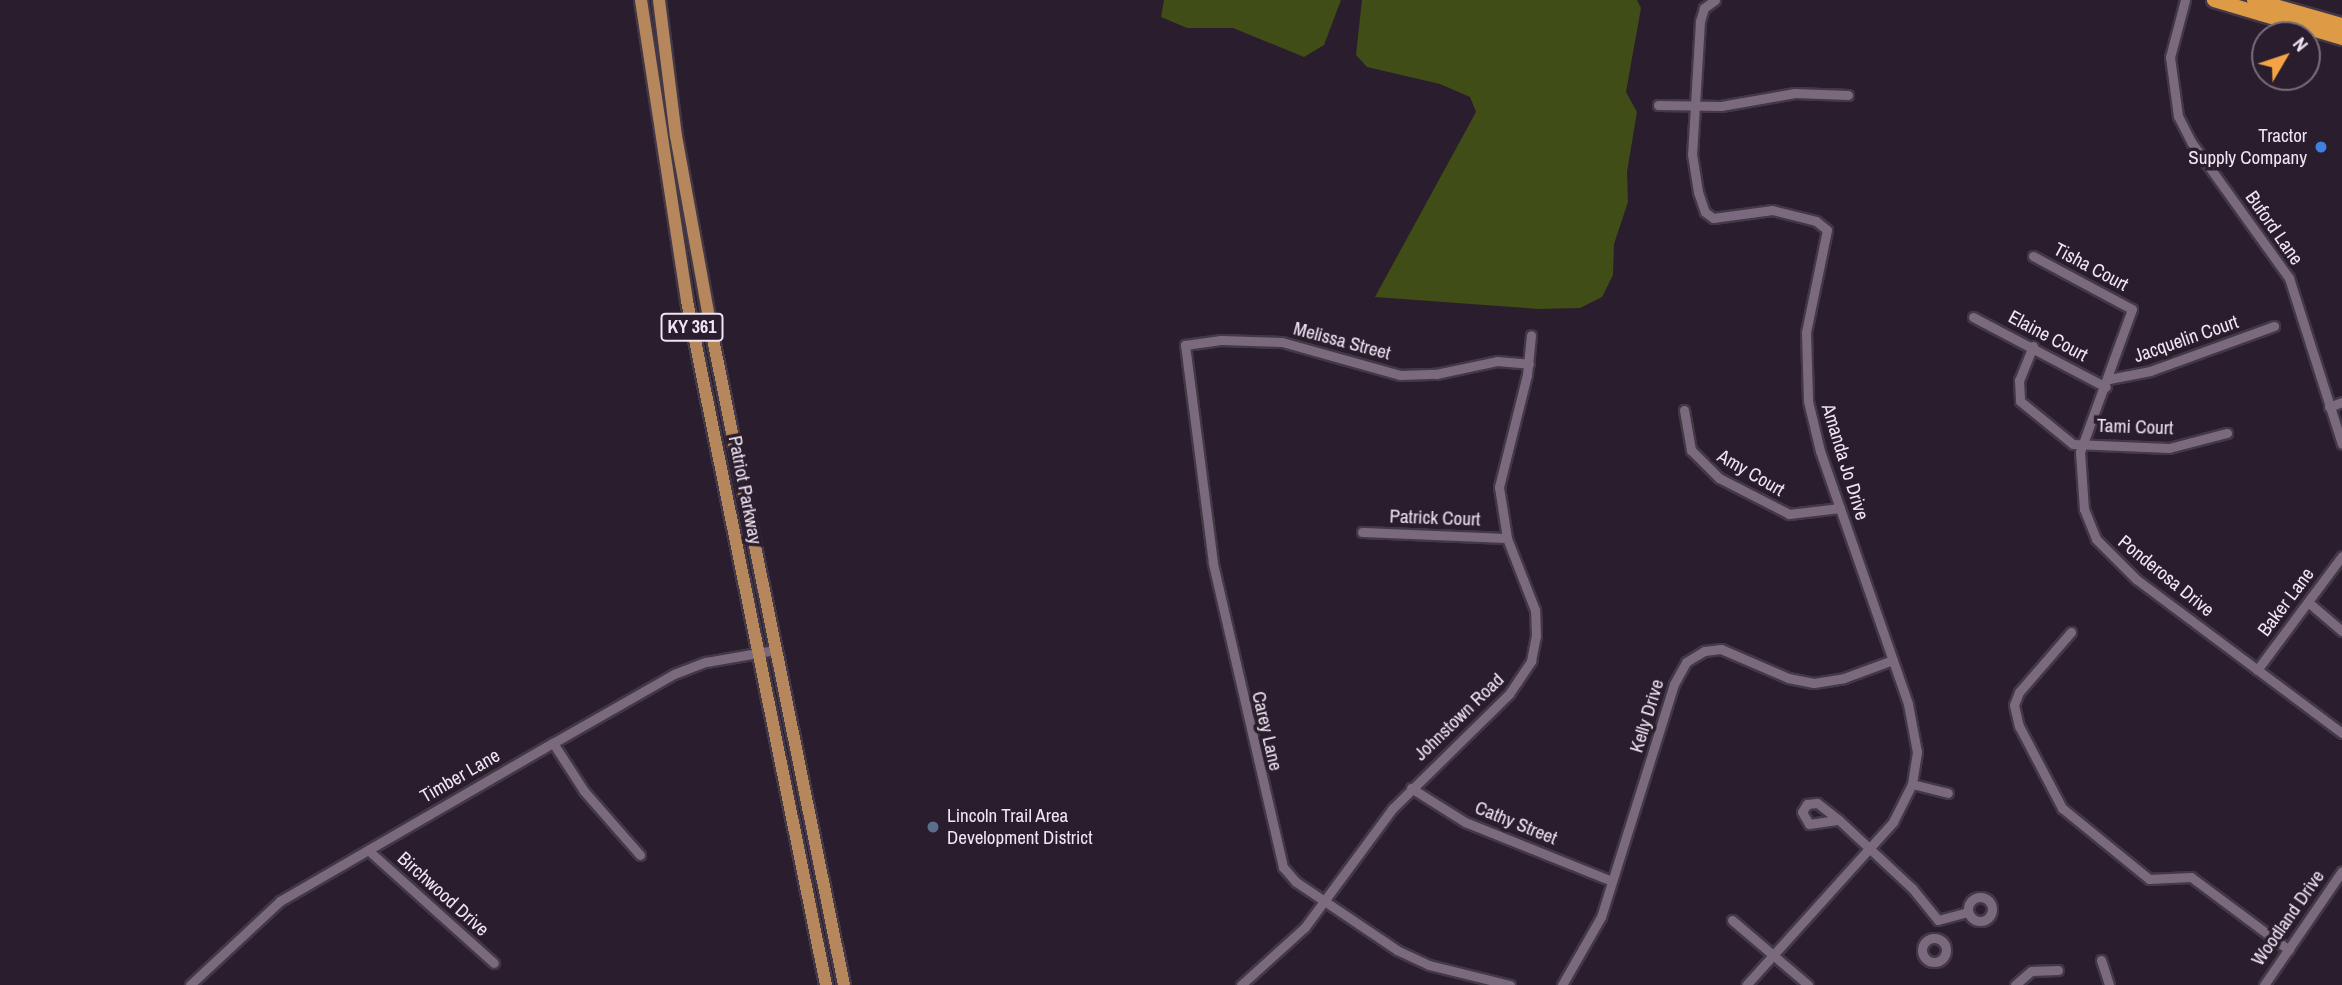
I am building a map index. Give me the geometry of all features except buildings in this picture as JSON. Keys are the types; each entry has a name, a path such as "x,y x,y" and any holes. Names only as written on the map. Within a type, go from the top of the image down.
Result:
{"highway":[{"path":"2214,0 2342,38"},
{"path":"2254,0 2342,25"}],"main road":[{"name":"Patriot Parkway","path":"640,0 684,288 826,985"},
{"name":"Patriot Parkway","path":"659,0 676,136 710,324 844,985"}],"street":[{"name":"Amanda Jo Drive","path":"1714,0 1704,8 1700,21 1692,164 1709,216 1772,210 1816,220 1827,230 1828,245 1809,312 1806,382 1812,421 1915,731 1912,784 1893,822 1746,985"},
{"name":"Buford Lane","path":"2185,0 2170,57 2178,116 2192,143 2289,278 2342,444"},
{"path":"1658,105 1721,106 1795,93 1848,95"},
{"name":"Tisha Court","path":"2034,256 2132,309"},
{"name":"Ponderosa Drive","path":"2132,309 2108,383 2082,444 2084,509 2096,540 2117,564 2257,670 2340,728"},
{"name":"Elaine Court","path":"1973,317 2108,383"},
{"name":"Jacquelin Court","path":"2108,383 2150,371 2274,326"},
{"name":"Johnstown Road","path":"1241,985 1298,936 1411,788 1509,694 1531,661 1536,635 1535,610 1507,538 1500,502 1501,472 1529,363 1531,335"},
{"name":"Melissa Street","path":"1185,345 1221,340 1282,342 1381,372 1418,376 1497,361 1529,363"},
{"name":"Carey Lane","path":"1185,345 1213,563 1275,848 1289,875 1407,956 1510,985"},
{"path":"2033,346 2019,380 2020,401 2073,444 2082,444"},
{"path":"2329,407 2342,402"},
{"name":"Amy Court","path":"1684,411 1691,450 1719,478 1789,514 1840,508"},
{"name":"Tami Court","path":"2082,444 2169,448 2227,433"},
{"name":"Patrick Court","path":"1362,532 1507,538"},
{"name":"Baker Lane","path":"2257,670 2342,556"},
{"path":"2308,602 2342,631"},
{"path":"2071,632 2020,692 2014,705 2019,726 2062,808 2149,879 2191,877 2288,950"},
{"name":"Kelly Drive","path":"1562,985 1573,958 1597,926 1674,684 1690,658 1721,649 1788,678 1814,682 1844,678 1893,660"},
{"name":"Timber Lane","path":"190,985 268,909 553,743 674,674 706,662 775,650"},
{"path":"553,743 584,791 639,855"},
{"path":"1912,784 1948,793"},
{"name":"Cathy Street","path":"1411,788 1465,821 1612,881"},
{"path":"1839,820 1871,849 1938,920"},
{"name":"Birchwood Drive","path":"368,850 494,963"},
{"name":"Woodland Drive","path":"2264,985 2342,871"},
{"path":"1938,920 1968,912"},
{"path":"1732,920 1775,954 1808,985"},
{"path":"1935,937 1938,920"},
{"path":"2101,960 2109,985"},
{"path":"2015,985 2031,971 2058,970"}],"green space":[{"path":"1164,0 1341,0 1324,45 1304,57 1233,28 1187,28 1161,17"},
{"path":"1362,0 1637,0 1641,8 1626,92 1637,112 1627,172 1628,202 1614,244 1613,275 1602,297 1580,308 1538,309 1375,297 1476,112 1470,97 1440,84 1367,67 1356,55"}],"place":[{"name":"Tractor Supply Company","path":"2321,147"},
{"name":"Lincoln Trail Area Development District","path":"933,827"}]}
